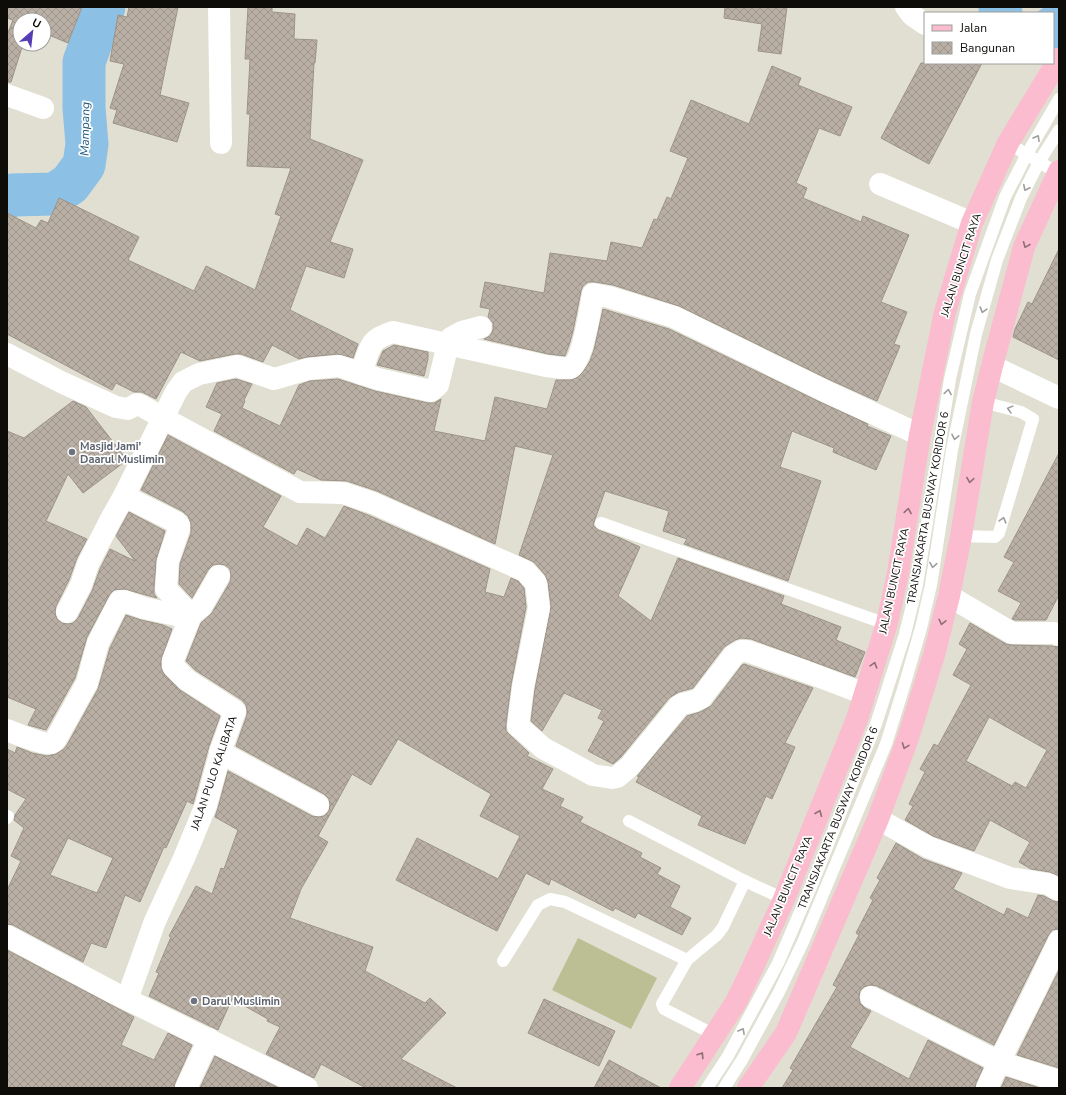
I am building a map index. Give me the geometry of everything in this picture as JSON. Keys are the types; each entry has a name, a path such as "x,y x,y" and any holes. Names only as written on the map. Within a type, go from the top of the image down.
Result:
{"main road":[{"name":"JALAN BUNCIT RAYA","path":"680,1088 736,1002 784,899 857,719 887,623 898,572 920,435 945,312 972,223 1008,143 1055,64"},
{"path":"748,1088 786,1033 878,819 908,738 934,655 949,596 961,536 983,402 992,366 1024,247 1059,173"}],"street":[{"path":"219,7 221,143"},
{"path":"906,7 912,15 924,23"},
{"path":"7,96 43,108"},
{"path":"880,184 972,223"},
{"path":"362,374 365,362 374,343 384,335 393,332 546,366 570,368 575,364 581,349 593,294 609,296 674,317 825,391 920,435"},
{"path":"67,612 81,585 88,564 176,392 183,382 199,374 237,366 274,379 308,369 339,366 378,379 431,391 438,385 448,344 451,338 462,332 481,326"},
{"path":"7,354 116,407 128,409 137,404 142,406 300,492 343,493 373,502 524,570 536,583 539,608 523,687 518,726 543,748 594,775 612,778 617,777 630,766 679,706 682,704 695,702 701,698 734,655 741,651 747,650 865,694"},
{"path":"992,366 1059,398"},
{"path":"124,496 176,522 178,525 179,529 168,561 166,589 191,615"},
{"path":"7,730 21,736 53,743 88,683 98,643 120,601 176,615 191,615 200,607 219,576"},
{"path":"949,596 1012,633 1054,633 1059,635"},
{"name":"JALAN PULO KALIBATA","path":"129,1000 130,992 155,921 206,805 220,752 235,711 187,680 173,666 173,660 191,615"},
{"path":"220,752 318,804"},
{"path":"878,819 928,847 1010,878 1048,884 1059,890"},
{"path":"7,936 129,1000 308,1088"},
{"path":"987,1088 1059,941"},
{"path":"871,997 999,1062 1059,1081"},
{"path":"186,1088 209,1039"}],"lane":[{"name":"TRANSJAKARTA BUSWAY KORIDOR 6","path":"707,1088 728,1056 778,963 813,882 876,724 905,634 917,585 950,380 970,294 1005,197 1027,154 1059,99"},
{"name":"TRANSJAKARTA BUSWAY KORIDOR 6","path":"724,1088 742,1060 780,992 803,942 886,744 909,670 930,585 952,450 976,334 997,260 1020,198 1039,162 1059,130"},
{"path":"1008,143 1059,173"},
{"path":"961,536 995,537 999,533 1033,419 1021,412 983,402"},
{"path":"601,523 887,623"},
{"path":"629,821 745,881 784,899"},
{"path":"715,1035 664,1009 662,1004 687,960 717,935 723,927 745,881"},
{"path":"503,961 538,905 550,899 565,902 687,960"}],"green space":[{"path":"578,938 657,978 631,1029 552,990"}],"building":[{"path":"7,7 82,7 68,43 52,36 52,12 12,12 12,20 7,18"},
{"path":"129,7 178,7 160,95 189,103 177,142 113,123 117,110 110,108 124,64 110,61 118,15 127,17"},
{"path":"248,7 272,7 272,12 295,14 294,39 317,40 314,63 310,139 363,160 330,242 353,249 344,278 306,266 290,310 358,344 353,358 338,354 299,359 272,345 263,362 241,354 200,361 181,352 156,399 142,392 134,392 116,383 112,390 7,334 7,213 36,228 41,220 48,223 59,198 139,237 128,260 194,291 206,266 255,290 281,216 275,214 291,168 247,166 250,114 247,114 250,59 245,59"},
{"path":"725,7 787,7 781,54 758,51 762,24 724,18"},
{"path":"12,22 12,52 20,52 11,82 7,82 7,35"},
{"path":"921,63 981,64 929,164 881,138"},
{"path":"772,66 801,78 798,85 852,107 840,136 819,128 796,183 807,188 803,198 861,222 863,216 909,235 881,302 907,312 894,344 900,346 877,401 830,380 679,306 613,285 595,282 588,282 583,286 573,331 565,356 548,354 484,339 490,336 493,330 493,323 488,317 490,309 480,307 485,282 544,293 550,253 607,261 611,242 642,248 654,219 657,220 667,197 671,199 688,158 670,151 691,100 749,124"},
{"path":"1059,249 1059,360 1013,337 1015,329 1028,302 1032,304"},
{"path":"603,309 669,329 868,424 867,426 891,436 876,470 833,452 834,448 792,431 780,467 821,481 788,581 684,544 687,539 663,531 669,511 605,491 593,525 598,530 640,547 618,596 651,621 678,558 784,596 781,604 841,627 836,640 865,652 855,677 751,639 741,638 735,640 724,647 693,688 679,692 669,698 621,757 613,764 588,751 604,721 598,718 602,710 564,693 542,731 531,721 535,689 551,607 548,582 545,575 534,562 519,555 553,455 515,446 495,544 377,491 347,481 321,480 297,469 294,474 214,431 222,414 206,407 217,383 236,379 252,384 244,400 245,401 242,408 280,426 299,385 310,381 338,379 375,391 428,403 434,403 441,399 434,431 485,441 495,397 547,409 556,380 571,380 578,377 583,372 590,361 594,350"},
{"path":"394,345 428,352 424,376 377,365 383,351"},
{"path":"73,401 86,407 127,460 83,493 68,474 46,521 87,539 56,606 55,613 57,619 62,623 68,624 73,623 78,618 92,591 100,569 110,549 135,561 116,536 129,512 165,531 156,560 154,594 157,598 124,589 114,590 110,594 87,637 75,678 46,730 28,725 36,709 7,697 7,431 24,438"},
{"path":"168,435 281,496 263,527 297,546 307,528 325,538 344,506 368,515 490,569 485,592 504,597 511,578 518,581 524,588 526,607 511,685 506,731 529,753 527,756 553,769 542,789 564,799 560,806 583,817 580,822 642,853 640,857 661,868 657,874 680,886 670,907 691,918 682,935 638,913 635,918 615,908 613,911 551,879 549,885 526,873 497,931 396,880 417,838 498,879 520,836 480,816 491,794 398,739 371,785 352,774 318,836 328,842 301,889 290,918 373,947 365,971 425,1003 430,998 446,1013 401,1059 457,1088 366,1088 321,1064 314,1078 266,1054 280,1027 267,1021 268,1019 232,999 218,1030 149,996 159,973 156,972 171,937 169,936 196,886 212,894 221,868 224,869 238,830 215,817 228,771 312,816 324,816 329,811 330,805 329,799 324,794 236,746 247,715 246,705 242,700 195,670 186,661 201,623 212,613 230,582 231,576 230,569 225,565 213,565 208,570 192,598 179,584 180,564 191,533 191,524 188,516 182,511 141,490"},
{"path":"1059,453 1059,595 1046,620 1015,620 1012,619 1021,603 998,591 1014,562 1004,557"},
{"path":"126,615 163,625 172,629 161,660 161,667 164,674 180,690 220,716 209,746 193,804 187,801 166,848 164,847 140,902 125,895 106,948 91,943 83,962 13,925 7,924 7,890 21,861 11,856 24,828 14,820 15,815 26,799 7,789 7,749 15,753 17,747 32,753 47,756 56,754 64,749 98,689 110,648","holes":["68,838 113,858 97,893 50,875"]},
{"path":"970,623 1006,644 1059,647 1059,876 1050,872 1031,869 1019,862 1030,842 990,820 974,851 933,836 905,820 913,806 909,804 925,772 920,769 934,744 938,746 971,685 953,675 967,649 959,644","holes":["989,717 1047,750 1026,788 1015,782 1012,786 966,761"]},
{"path":"744,664 813,688 785,743 795,747 772,799 766,796 745,844 698,825 702,816 636,782 639,777 637,776 687,716 700,712 711,706"},
{"path":"896,843 923,859 962,873 953,889 1004,915 1007,908 1028,918 1038,895 1059,902 1059,929 1052,930 1048,936 994,1045 877,986 870,985 864,987 860,991 860,1003 871,1011 850,1047 909,1079 928,1040 983,1068 975,1088 782,1088 793,1070 790,1068 837,987 833,985 859,935 856,933 873,900 870,898 880,880 877,878"},
{"path":"7,950 134,1017 121,1045 154,1060 168,1033 192,1045 174,1088 7,1088"},
{"path":"1059,970 1059,1068 1017,1055"},
{"path":"544,999 615,1031 599,1066 528,1033"},
{"path":"215,1056 279,1088 200,1088"},
{"path":"609,1060 661,1088 594,1088"},
{"path":"1006,1077 1040,1088 1001,1088"}],"waterway":[{"name":"Mampang","path":"7,198 12,195 55,194 70,184 84,165 87,144 84,108 84,62 104,7"},
{"path":"1000,7 1001,12"},
{"path":"1054,27 1059,27"}],"place":[{"name":"Masjid Jami' Daarul Muslimin","path":"72,452"},
{"name":"Darul Muslimin","path":"194,1001"}]}
